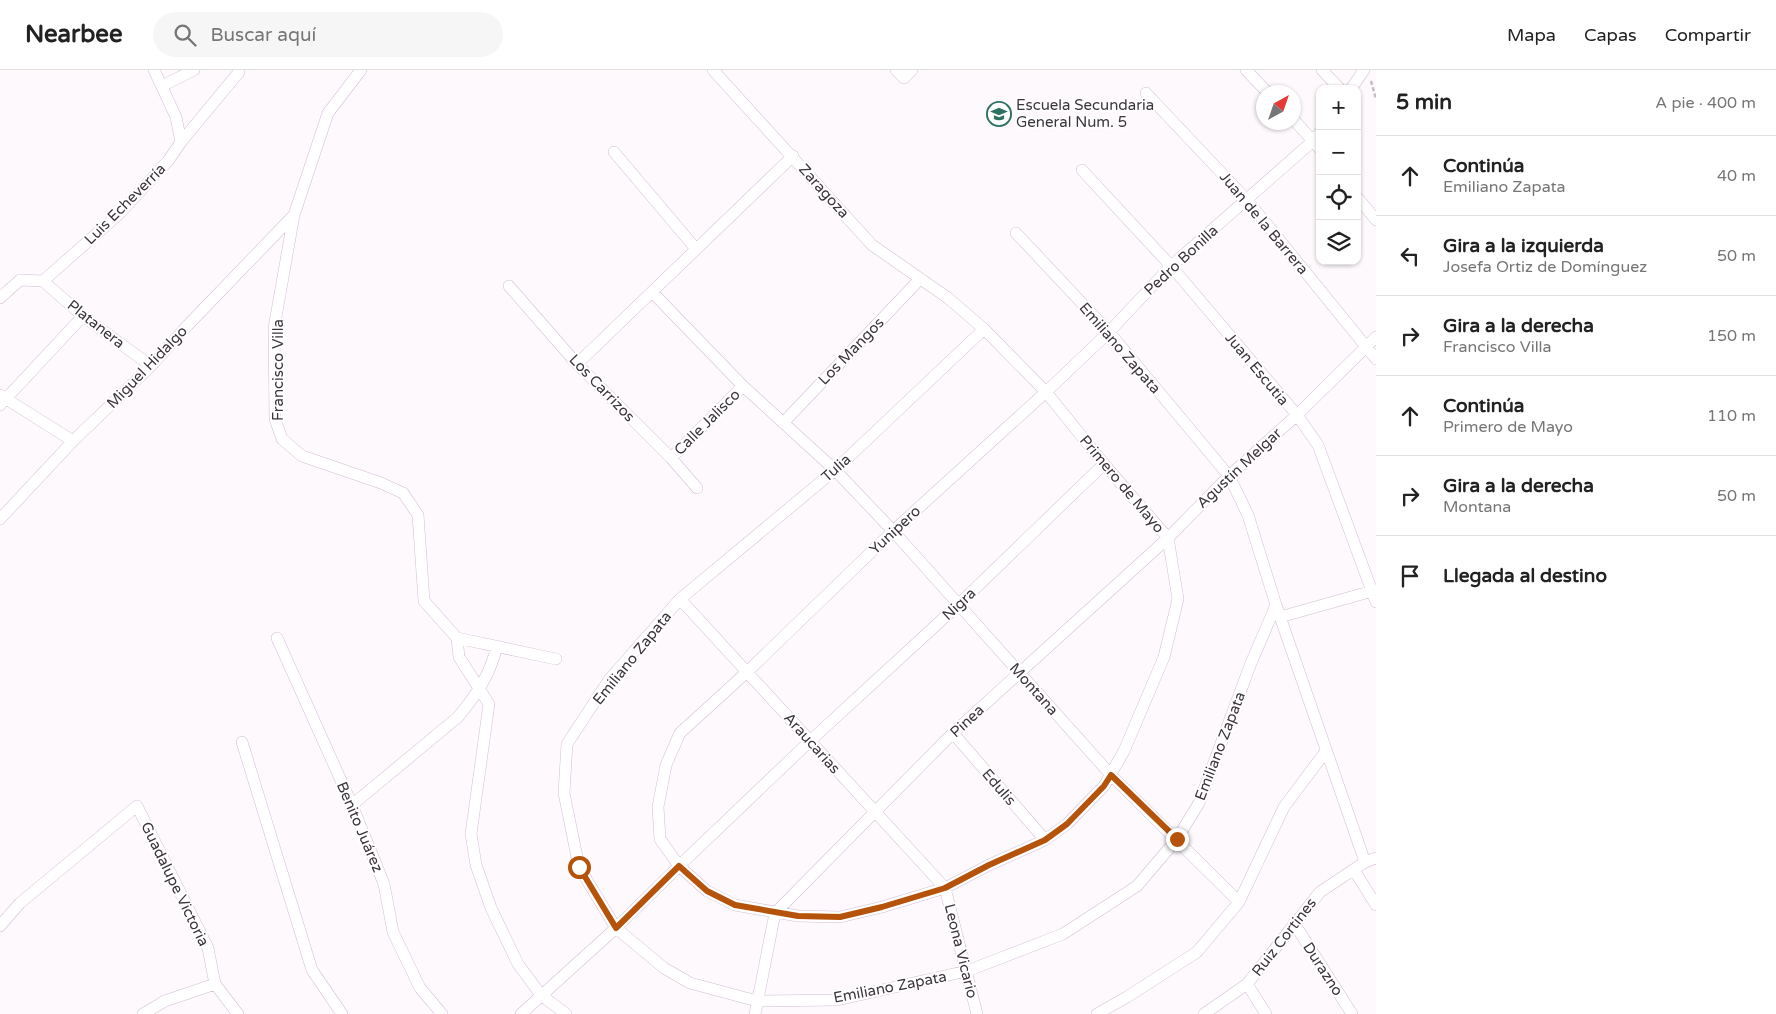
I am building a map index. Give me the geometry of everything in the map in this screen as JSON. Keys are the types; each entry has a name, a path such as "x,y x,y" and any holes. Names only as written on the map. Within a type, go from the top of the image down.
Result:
{"street":[{"path":"154,70 176,117 181,142"},
{"path":"162,86 194,70"},
{"name":"Luis Echeverría","path":"43,281 119,214 168,161 239,70"},
{"name":"Francisco Villa","path":"361,70 328,112 294,215 274,328 275,419 282,439 302,456 381,483 403,493 418,515 424,601 457,638"},
{"name":"Zaragoza","path":"713,70 872,245 948,298"},
{"path":"1246,70 1260,85"},
{"path":"1322,70 1336,85"},
{"path":"1355,85 1367,74"},
{"name":"Juan de la Barrera","path":"1146,93 1248,200 1376,359"},
{"path":"1301,126 1316,138"},
{"name":"Pedro Bonilla","path":"1046,392 1108,332 1171,266 1316,142"},
{"path":"614,152 696,249"},
{"path":"577,364 793,156"},
{"name":"Juan Escutia","path":"1082,170 1171,266 1297,415 1318,445 1375,594"},
{"path":"1361,202 1376,220"},
{"name":"Miguel Hidalgo","path":"0,519 72,441 151,366 294,215"},
{"name":"Emiliano Zapata","path":"1016,233 1108,332 1229,476 1248,515 1276,605 1326,751 1371,860"},
{"name":"Los Mangos","path":"783,423 920,279"},
{"path":"0,298 20,280 43,281"},
{"name":"Platanera","path":"43,281 83,316 151,366"},
{"name":"Los Carrizos","path":"509,286 577,364 671,458 697,488"},
{"name":"Montana","path":"652,292 744,386 835,470 893,531 1111,775 1239,902"},
{"name":"Primero de Mayo","path":"945,888 989,865 1045,840 1067,824 1104,786 1124,751 1164,657 1178,599 1168,538 1104,464 1046,392 984,329 948,298"},
{"path":"72,441 2,399 83,316"},
{"name":"Tulia","path":"680,599 835,470 984,329"},
{"name":"Agustín Melgar","path":"1168,538 1229,476 1297,415 1376,336"},
{"name":"Calle Jalisco","path":"671,458 744,386"},
{"name":"Yunipero","path":"747,672 893,531 1046,392"},
{"name":"Nigra","path":"521,1014 616,928 810,741 958,605 1104,464"},
{"name":"Pinea","path":"775,913 874,811 953,734 1168,538"},
{"path":"1280,617 1375,594"},
{"name":"Emiliano Zapata","path":"680,599 609,680 567,744 564,793 579,867 616,928 664,968 690,984 757,1001 837,1000 967,971 1063,934 1137,886 1177,839 1199,802 1251,663 1276,605"},
{"name":"Araucarias","path":"680,599 945,888"},
{"name":"Benito Juárez","path":"276,638 352,805 384,884 393,932 420,988 442,1014"},
{"path":"556,659 457,638 459,657 489,704 471,834 476,865 491,908 518,964 541,995 566,1014"},
{"path":"352,805 458,717 480,688 489,672 497,646"},
{"path":"747,672 680,733 666,765 658,807 660,839 679,866 707,891 735,905 798,916 840,917 882,907 945,888"},
{"name":"Edulis","path":"953,734 1045,840"},
{"path":"242,742 312,970 342,1014"},
{"path":"1097,1014 1197,952 1239,902 1284,807 1326,751"},
{"name":"Guadalupe Victoria","path":"0,926 20,903 138,806 208,948 215,984 238,1014"},
{"name":"Ruiz Cortines","path":"1204,1014 1247,984 1320,892 1371,860"},
{"path":"1354,870 1376,905"},
{"name":"Leona Vicario","path":"945,888 977,1014"},
{"path":"755,1014 775,913"},
{"name":"Durazno","path":"1294,923 1352,1014"},
{"path":"143,1014 165,1001 215,984"},
{"path":"1247,984 1266,1014"}],"path":[{"path":"1367,74 1376,99"}],"place":[{"name":"Escuela Secundaria General Num. 5","path":"999,114"}],"route":[{"path":"579,867 616,928 679,866 707,891 735,905 798,916 840,917 882,907 945,888 989,865 1045,840 1067,824 1104,786 1111,775 1177,839"}]}
